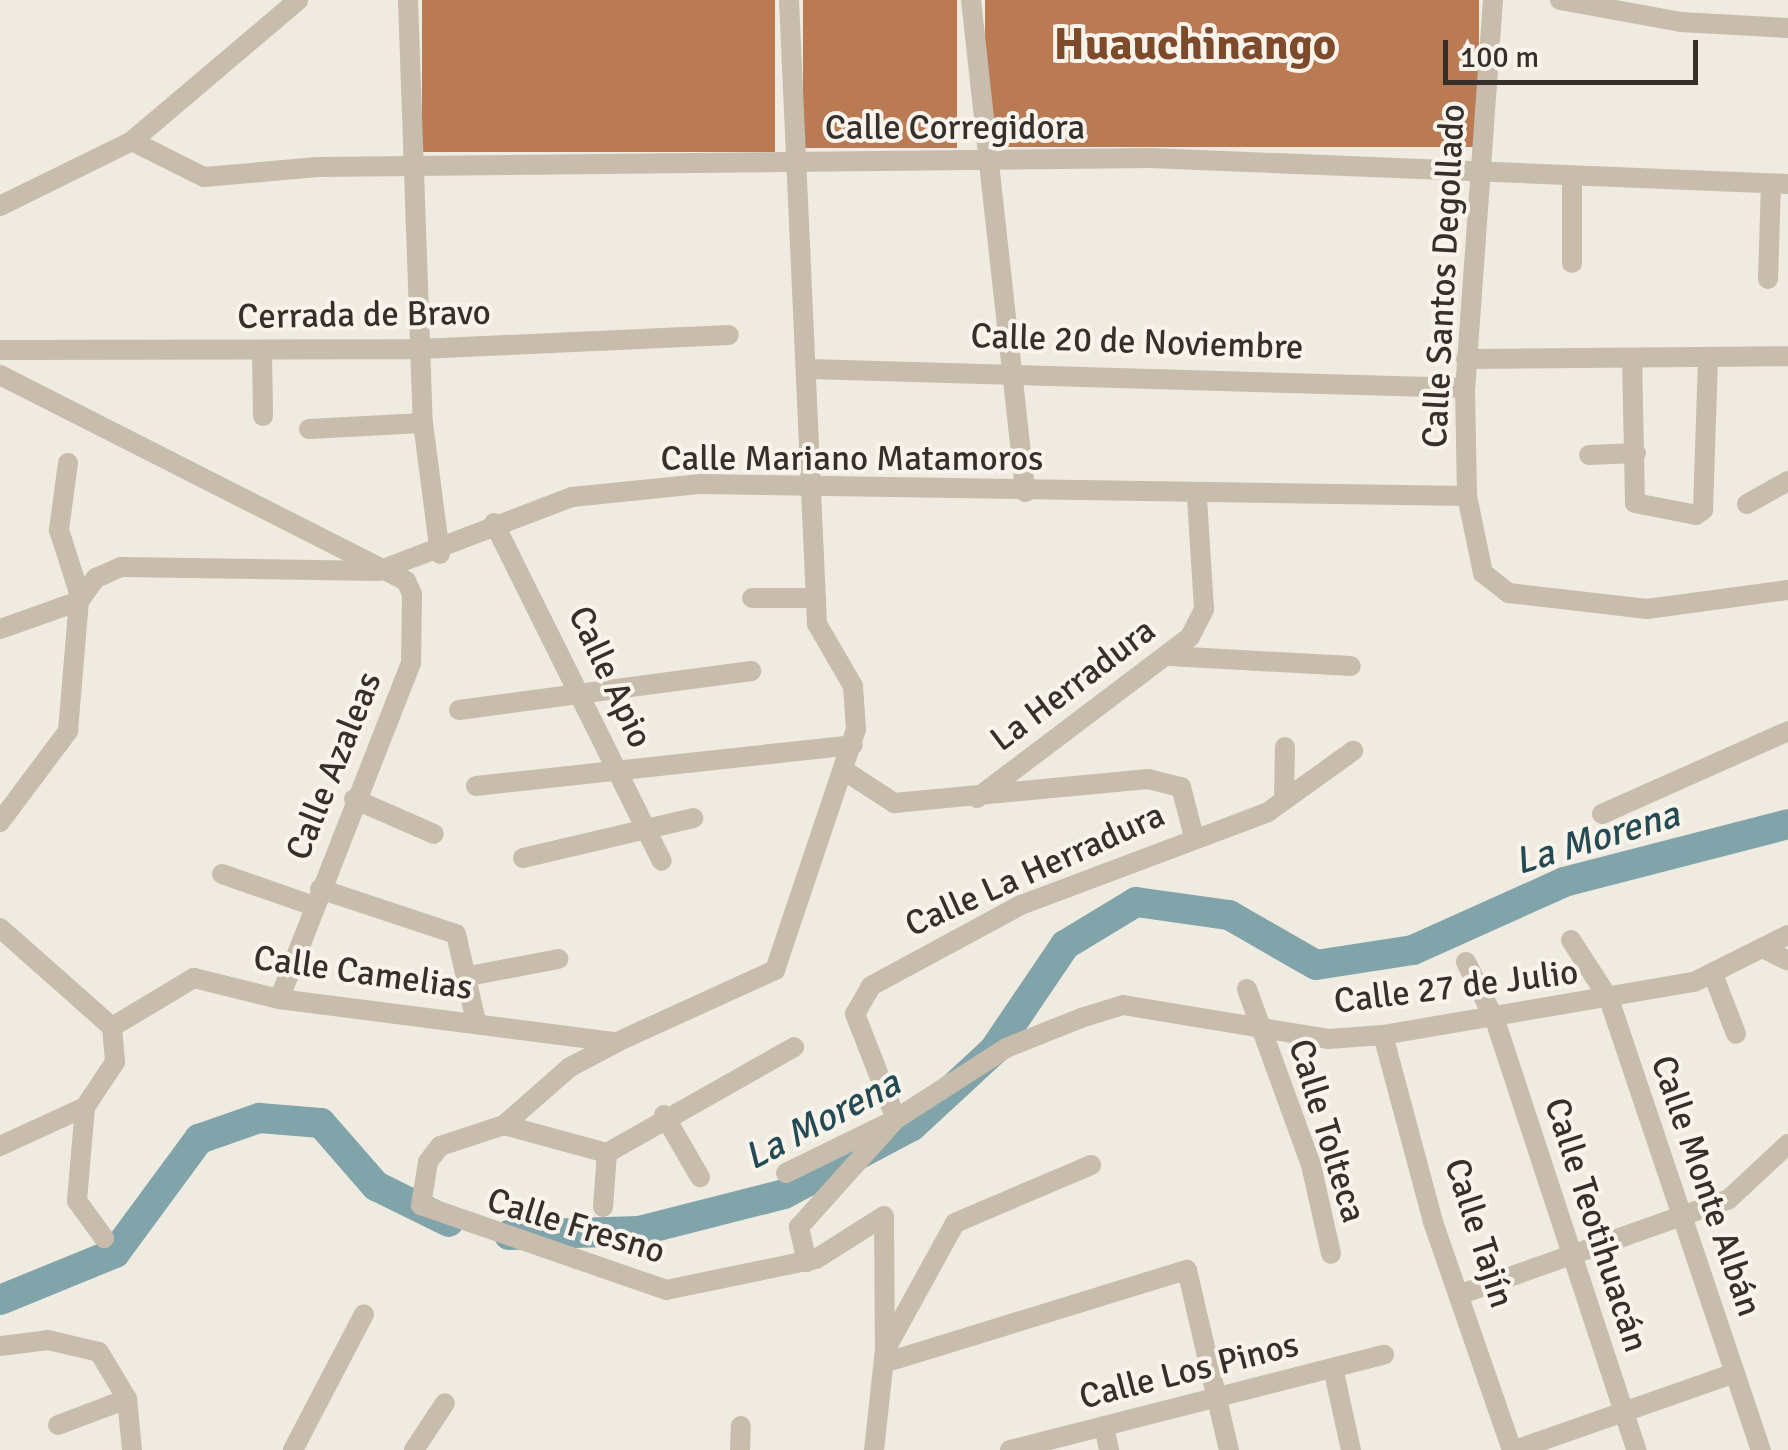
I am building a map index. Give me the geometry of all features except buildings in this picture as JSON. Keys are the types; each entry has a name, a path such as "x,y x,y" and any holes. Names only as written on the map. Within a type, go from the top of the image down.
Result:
{"street":[{"path":"408,0 423,422 440,554"},
{"path":"504,1125 570,1067 775,970 792,937 853,745 853,686 817,624 814,484 793,161 789,0"},
{"path":"971,0 1018,370 1025,492"},
{"name":"Calle Santos Degollado","path":"1494,0 1465,388 1467,496 1483,574 1509,593 1646,609 1788,590"},
{"path":"1560,0 1788,28"},
{"path":"0,206 132,141 288,4"},
{"name":"Calle Corregidora","path":"132,141 204,177 413,166 1150,158 1572,179 1779,184"},
{"path":"1572,179 1572,264"},
{"path":"1768,279 1779,184"},
{"name":"Cerrada de Bravo","path":"0,350 419,349 729,335"},
{"path":"262,350 263,416"},
{"path":"1466,359 1788,356"},
{"path":"1632,358 1638,508 1700,513 1708,357"},
{"name":"Calle 20 de Noviembre","path":"808,369 1018,370 1465,388"},
{"path":"0,375 378,572"},
{"path":"310,429 423,422"},
{"path":"1589,455 1636,453"},
{"path":"0,822 68,732 80,600 58,530 68,463"},
{"path":"1747,504 1788,481"},
{"name":"Calle Mariano Matamoros","path":"0,629 80,600 121,567 378,572 440,554 494,523 572,497 814,484 1196,498 1467,496"},
{"name":"La Herradura","path":"977,798 1170,656 1204,610 1196,498"},
{"name":"Calle Apio","path":"494,523 584,692 662,860"},
{"name":"Calle Azaleas","path":"280,999 354,799 411,663 412,594 406,581 378,572"},
{"path":"752,598 816,598"},
{"path":"1170,656 1351,666"},
{"path":"460,710 751,671"},
{"path":"1602,814 1788,731"},
{"path":"476,786 853,745"},
{"path":"1284,798 1285,748"},
{"name":"Calle La Herradura","path":"896,1119 855,1014 871,986 1020,905 1193,833 1250,820 1353,752"},
{"name":"La Herradura","path":"846,770 894,804 1148,779 1182,787 1193,833"},
{"path":"354,799 434,834"},
{"path":"523,858 693,818"},
{"path":"222,874 456,934 469,976 476,1021"},
{"path":"0,928 112,1027 114,1062 84,1107 77,1201 104,1238"},
{"name":"Calle 27 de Julio","path":"896,1119 1006,1048 1123,1005 1260,1028 1384,1036 1609,1000 1713,974 1788,935"},
{"name":"Calle Monte Albán","path":"1570,940 1609,1000 1652,1143 1687,1217 1761,1450"},
{"path":"1763,948 1788,961"},
{"path":"469,976 558,959"},
{"name":"Calle Teotihuacán","path":"1466,962 1494,1020 1636,1450"},
{"path":"1713,974 1736,1034"},
{"name":"Calle Camelias","path":"112,1027 186,979 280,999 617,1042"},
{"name":"Calle Tolteca","path":"1246,989 1311,1165 1331,1254"},
{"name":"Calle Tajín","path":"1384,1036 1433,1222 1464,1293 1513,1450"},
{"path":"504,1125 607,1152 664,1114 794,1047"},
{"path":"0,1146 84,1107"},
{"path":"664,1114 700,1177"},
{"path":"786,1172 896,1119"},
{"path":"806,1262 798,1227 896,1119"},
{"name":"Calle Fresno","path":"504,1125 440,1146 428,1162 421,1205 635,1286 666,1290 806,1262 884,1216 884,1356 874,1450"},
{"path":"1464,1293 1573,1260 1729,1199 1788,1144"},
{"path":"603,1206 607,1152"},
{"path":"884,1356 955,1223 1091,1165"},
{"path":"884,1356 1187,1270 1229,1450"},
{"path":"293,1450 364,1314"},
{"path":"0,1346 48,1340 99,1352 127,1399 132,1450"},
{"name":"Calle Los Pinos","path":"1010,1450 1384,1355"},
{"path":"1334,1368 1351,1450"},
{"path":"1513,1450 1735,1373"},
{"path":"58,1424 127,1399"},
{"path":"414,1450 445,1404"},
{"path":"740,1450 741,1426"},
{"path":"1104,1426 1109,1450"}],"waterway":[{"name":"La Morena","path":"509,1235 639,1231 784,1194 912,1126 994,1050 1065,945 1136,902 1229,915 1316,965 1413,950 1564,882 1788,824"},
{"name":"La Morena","path":"0,1300 115,1253 199,1139 259,1118 321,1123 376,1186 449,1222"}],"district":[{"name":"Huauchinango","path":"1195,45"}]}
